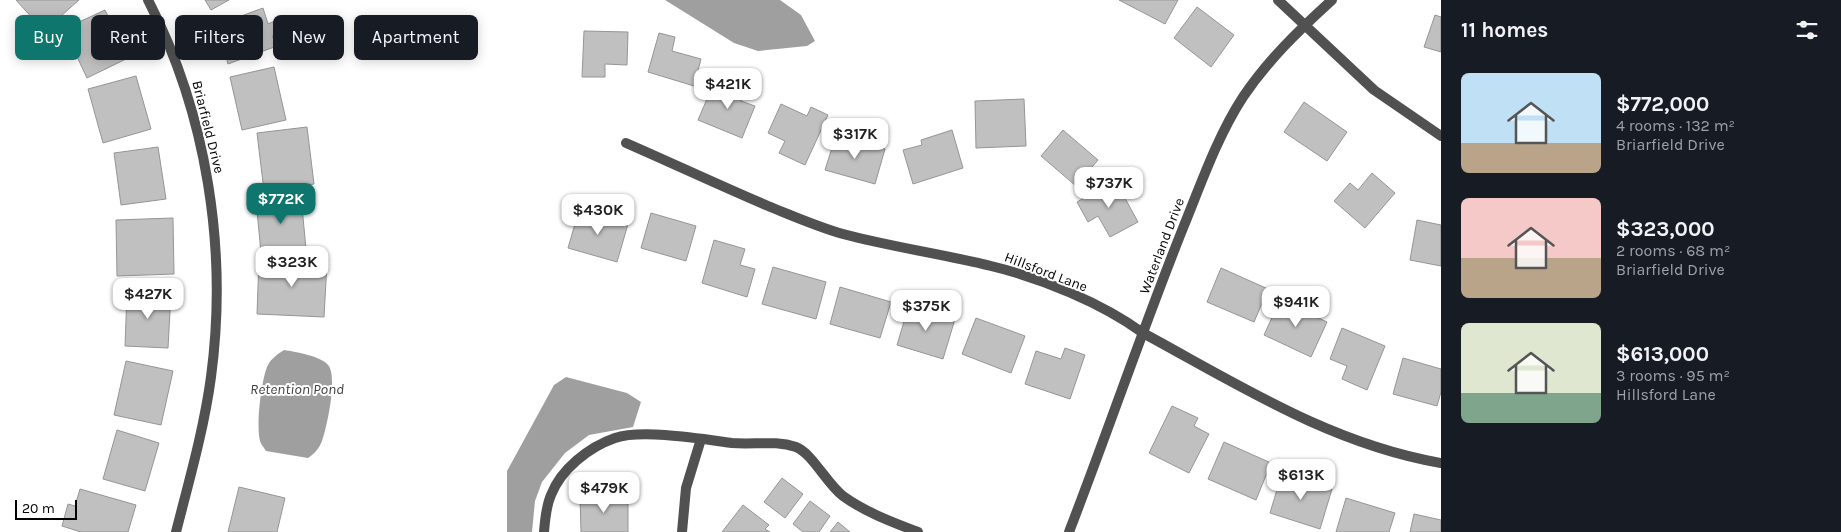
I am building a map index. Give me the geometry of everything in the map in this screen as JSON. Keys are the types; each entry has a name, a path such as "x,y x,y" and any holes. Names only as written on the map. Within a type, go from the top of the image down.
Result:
{"street":[{"name":"Briarfield Drive","path":"148,0 176,60 194,119 214,223 217,306 211,377 204,419 176,532"},
{"path":"1278,0 1374,90 1441,136"},
{"name":"Waterland Drive","path":"1069,532 1171,258 1219,142 1248,90 1271,59 1305,24 1332,0"},
{"name":"Hillsford Lane","path":"626,143 747,197 841,233 991,266 1030,277 1122,318 1143,334 1310,423 1394,453 1441,463"},
{"path":"544,532 551,494 559,480 576,461 594,448 616,438 641,435 737,443 776,442 796,447 804,451 825,478 842,495 866,510 918,532"},
{"path":"682,532 686,488 701,439"}],"water":[{"path":"665,0 780,0 801,15 815,41 807,46 758,51 734,43"},
{"name":"Retention Pond","path":"284,350 320,359 328,365 331,371 331,402 324,434 318,449 308,458 266,451 260,441 259,415 264,377 267,366"},
{"path":"566,377 627,393 641,402 633,427 589,435 565,453 542,482 535,501 532,532 507,532 507,471 554,385"}],"building":[{"path":"16,0 79,0 62,15 30,15"},
{"path":"205,0 229,0 211,10"},
{"path":"1119,0 1178,0 1165,24"},
{"path":"1197,7 1234,35 1211,67 1174,38"},
{"path":"263,8 268,24 273,22 273,47 263,51 263,15 244,15"},
{"path":"105,10 107,15 94,15"},
{"path":"1435,15 1441,17 1441,52 1424,47"},
{"path":"91,16 91,60 124,60 87,78 79,60 81,60 81,21"},
{"path":"584,31 628,32 627,65 605,64 605,77 582,77"},
{"path":"659,33 675,37 672,51 701,59 694,86 648,72"},
{"path":"227,60 239,60 228,64"},
{"path":"274,67 286,120 242,130 230,77"},
{"path":"136,76 151,129 103,143 88,89"},
{"path":"729,81 746,88 741,101 755,106 742,138 698,120 712,87 725,92"},
{"path":"1024,99 1026,146 976,148 975,101"},
{"path":"1304,102 1347,132 1327,161 1284,132"},
{"path":"781,104 807,116 811,107 828,115 805,165 779,153 785,141 768,133"},
{"path":"307,127 314,184 264,191 257,133"},
{"path":"952,130 963,168 913,184 903,150 922,145 921,140"},
{"path":"1063,130 1098,160 1076,186 1041,156"},
{"path":"836,135 885,149 875,184 825,170"},
{"path":"158,147 166,199 121,205 114,153"},
{"path":"1372,173 1395,193 1365,228 1334,201 1350,183 1358,190"},
{"path":"1115,180 1138,222 1110,237 1098,216 1088,222 1077,202"},
{"path":"301,196 306,249 261,253 256,200"},
{"path":"579,210 628,224 617,262 568,248"},
{"path":"651,213 696,226 686,261 641,248"},
{"path":"173,218 174,274 117,276 116,220"},
{"path":"1417,220 1441,225 1441,266 1410,260"},
{"path":"714,240 745,249 740,265 755,269 747,297 702,283"},
{"path":"259,260 327,263 324,317 257,314"},
{"path":"773,267 826,282 816,319 762,304"},
{"path":"1221,268 1268,289 1254,322 1207,302"},
{"path":"840,287 891,302 880,338 830,324"},
{"path":"127,293 171,294 168,348 125,346"},
{"path":"1280,300 1327,322 1311,357 1264,335"},
{"path":"909,305 955,319 943,359 897,345"},
{"path":"976,318 1025,336 1011,373 962,354"},
{"path":"1342,328 1385,346 1367,390 1342,379 1347,366 1330,359"},
{"path":"1065,348 1085,355 1070,399 1025,384 1036,351 1061,359"},
{"path":"1403,358 1441,369 1441,392 1437,406 1393,394"},
{"path":"126,361 173,371 161,425 114,415"},
{"path":"1172,406 1198,418 1194,426 1209,434 1189,473 1149,453"},
{"path":"117,430 159,443 145,491 103,479"},
{"path":"1224,442 1271,463 1256,500 1208,479"},
{"path":"1282,473 1332,489 1320,529 1270,513"},
{"path":"782,478 803,494 785,518 764,502"},
{"path":"239,487 285,498 277,532 228,532"},
{"path":"80,489 136,505 128,532 81,532 62,526 68,504 75,506"},
{"path":"580,496 628,496 628,532 581,532"},
{"path":"1346,498 1395,513 1389,532 1336,532"},
{"path":"810,501 830,516 819,532 803,532 793,524"},
{"path":"743,505 769,525 765,529 770,532 722,532"},
{"path":"1414,514 1441,520 1441,532 1410,532"},
{"path":"838,522 850,532 830,532"}]}
